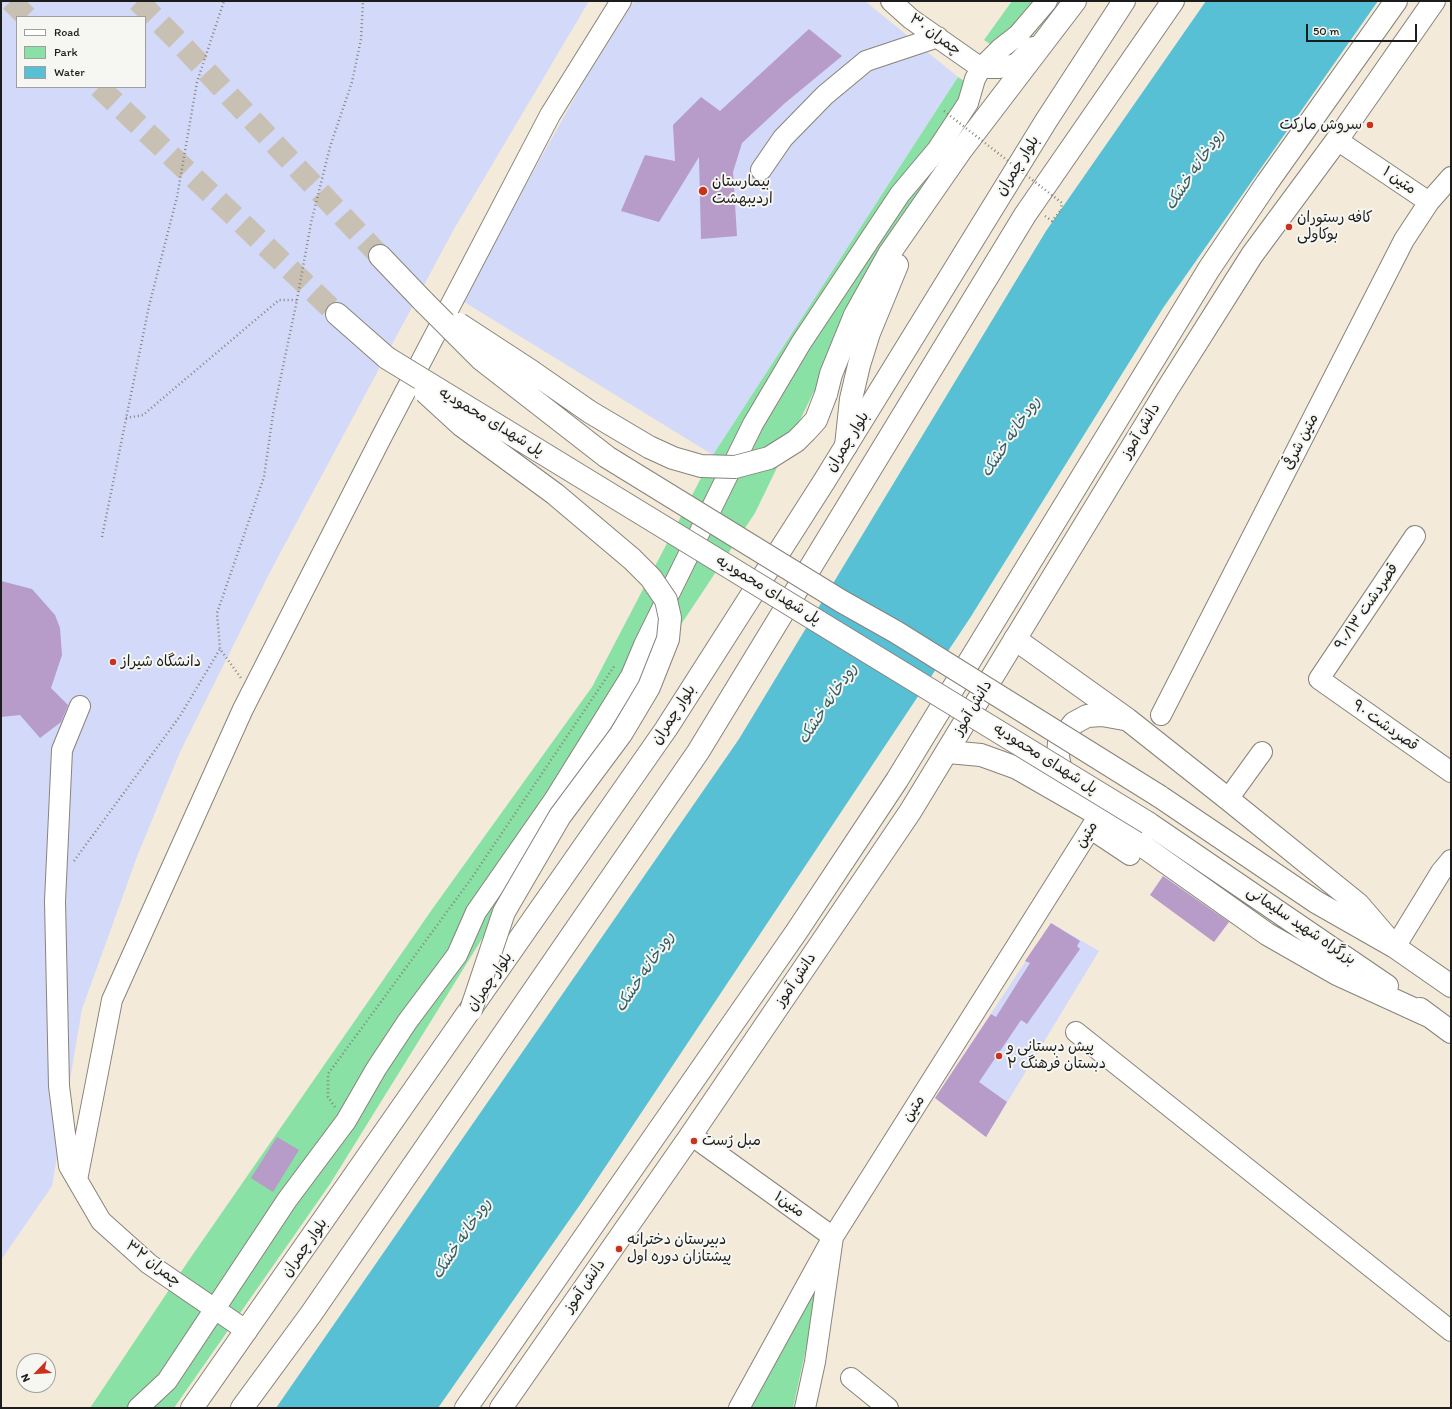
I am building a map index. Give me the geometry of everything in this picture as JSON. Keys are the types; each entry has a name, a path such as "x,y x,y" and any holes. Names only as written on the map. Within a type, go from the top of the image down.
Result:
{"main road":[{"name":"بلوار چمران","path":"192,1408 666,729 846,446 1034,140 1124,1"},
{"path":"242,1408 311,1314 698,752 1025,214 1173,1"},
{"name":"دانش آموز","path":"466,1408 679,1103 810,912 897,780 1209,269 1267,183 1396,1"},
{"name":"دانش آموز","path":"501,1408 690,1135 910,812 948,752 1014,639 1168,388 1252,256 1434,1"},
{"path":"380,256 424,302 531,371 590,412 649,447 673,458 701,466 735,467 769,458 796,441 816,420 826,394 831,374 855,315 889,254 1063,4"},
{"path":"846,446 851,399 859,365 869,333 899,260 911,222"},
{"name":"پل شهدای محمودیه","path":"424,302 481,359 607,457 841,601 909,640 1159,796"},
{"path":"337,314 461,425 555,494 632,559 651,578 666,600 670,618 668,639 649,687 621,734 560,816 504,912 471,1010"},
{"name":"پل شهدای محمودیه","path":"387,358 1148,823"},
{"path":"1014,639 1127,719 1358,904 1395,947"},
{"path":"1090,816 1063,781 1058,757 1059,742 1074,722 1087,716 1102,715 1127,719"},
{"path":"948,752 981,755 1017,768 1267,934 1337,974 1431,1017"},
{"name":"بزرگراه شهید سلیمانی","path":"1159,796 1316,902 1395,947 1451,986"},
{"name":"بزرگراه شهید سلیمانی","path":"1148,823 1335,949 1451,1032"}],"street":[{"path":"77,1180 112,1000 253,690 381,438 550,115 620,1"},
{"name":"۳۰ چمران","path":"891,1 911,18 981,68"},
{"path":"981,68 999,68 1016,64 1024,58 1063,4"},
{"path":"761,170 783,138 825,94 866,61 938,37"},
{"path":"932,191 982,105 986,86 981,68"},
{"path":"138,1408 167,1381 192,1346 214,1308 287,1200 346,1122 376,1069 407,1022 457,955 476,912 554,800 631,676 644,645 753,424 801,343 900,194 937,150 968,103 974,79 981,68"},
{"name":"متین ۱","path":"1336,140 1370,160 1429,202"},
{"name":"متین شرقی","path":"1161,715 1404,240 1429,202 1451,177"},
{"name":"۹۰/۱۳ قصردشت","path":"1319,679 1415,536"},
{"name":"۹۰ قصردشت","path":"1319,679 1451,772"},
{"name":"۳۲ چمران","path":"80,706 62,750 55,901 59,1086 68,1166 101,1221 149,1264 247,1331"},
{"path":"1228,799 1262,752"},
{"path":"1090,816 1130,855"},
{"name":"متین","path":"739,1408 833,1237 1090,816"},
{"path":"1395,947 1446,866"},
{"path":"1076,1032 1451,1331"},
{"name":"متین۱","path":"690,1135 833,1237"},
{"path":"805,1408 815,1362 833,1237"},
{"path":"851,1378 888,1408"}],"path":[{"path":"102,537 149,306 177,197 197,82 224,1"},
{"path":"253,690 235,672 220,649 217,613 264,477 273,414 297,300 311,223 330,147 352,82 361,38 363,1"},
{"path":"944,111 1062,203 1061,210"},
{"path":"126,418 143,415 279,300 297,300"},
{"path":"74,862 180,716 220,649"},
{"path":"346,1122 328,1097 328,1074 471,879 616,664"}],"shaded area":[{"name":"دانشگاه شیراز","path":"1,1 589,1 454,229 270,572 180,752 138,854 82,1009 52,1186 1,1260"},
{"name":"بیمارستان اردیبهشت","path":"634,1 865,1 958,77 713,455 461,300 583,83"},
{"name":"پیش دبستانی و دبستان فرهنگ ۲","path":"1051,923 1099,951 986,1137 935,1098"}],"green space":[{"path":"1012,1 1062,1 1023,46 1007,55 984,40"},
{"path":"958,77 978,90 958,135 848,321 755,513 617,721 330,1184 174,1408 90,1408 189,1260 433,908 592,687 713,455"},
{"path":"824,1266 793,1408 748,1408"}],"water":[{"name":"رودخانه خشک","path":"1206,1 1378,1 1163,308 970,618 584,1199 438,1408 276,1408 739,739 1046,231"}],"building":[{"path":"809,29 842,56 785,103 742,143 733,172 737,236 701,239 699,157 659,222 621,211 645,155 675,161 673,125 701,97 720,111"},
{"path":"1,581 32,589 55,615 60,628 62,655 51,688 68,705 61,722 40,738 20,715 1,717"},
{"path":"1163,876 1229,922 1214,942 1150,895"},
{"name":"پیش دبستانی و دبستان فرهنگ ۲","path":"1051,923 1080,941 1077,946 1080,949 1027,1024 1021,1020 979,1082 1007,1102 986,1137 935,1098 991,1014 996,1017 1030,963 1025,961"},
{"path":"277,1137 299,1150 273,1192 251,1178"}],"tunnel":[{"path":"11,1 26,16"},
{"path":"138,1 179,42 380,256"},
{"path":"100,88 337,314"}],"place":[{"name":"سروش مارکت","path":"1370,125"},
{"name":"بیمارستان اردیبهشت","path":"703,191"},
{"name":"کافه رستوران بوکاولی","path":"1289,227"},
{"name":"دانشگاه شیراز","path":"113,662"},
{"name":"پیش دبستانی و دبستان فرهنگ ۲","path":"999,1056"},
{"name":"مبل رُست","path":"694,1141"},
{"name":"دبیرستان دخترانه پیشتازان دوره اول","path":"619,1249"}]}
